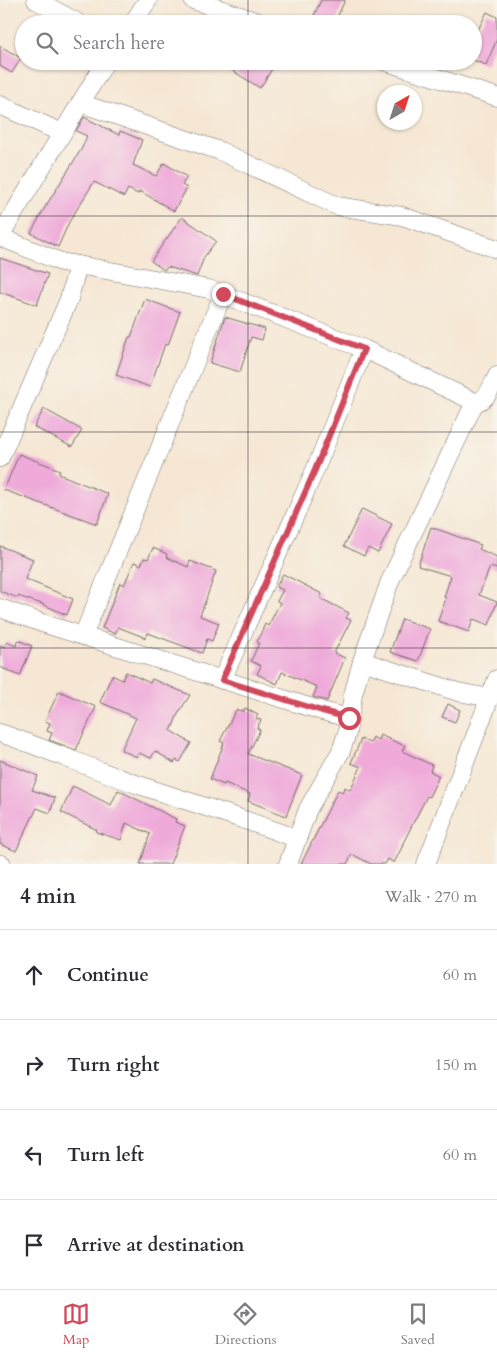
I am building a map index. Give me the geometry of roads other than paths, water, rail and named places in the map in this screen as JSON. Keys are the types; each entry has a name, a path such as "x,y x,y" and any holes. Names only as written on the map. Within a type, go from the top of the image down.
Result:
{"street":[{"path":"36,0 64,15"},
{"path":"138,15 148,0"},
{"path":"194,0 238,15"},
{"path":"100,70 0,236 61,262 209,289 364,349 475,402 479,403 484,400 497,376"},
{"path":"412,70 497,97"},
{"path":"80,103 220,151 337,206 402,216 497,249"},
{"path":"0,104 62,133"},
{"path":"0,458 69,300 78,265"},
{"path":"83,636 223,294"},
{"path":"222,680 315,470 364,349"},
{"path":"288,864 308,809 341,751 362,661 390,582 475,402"},
{"path":"0,608 222,680 349,718"},
{"path":"362,661 458,692 490,698"},
{"path":"426,864 497,679"},
{"path":"0,733 138,784 298,839"}]}
